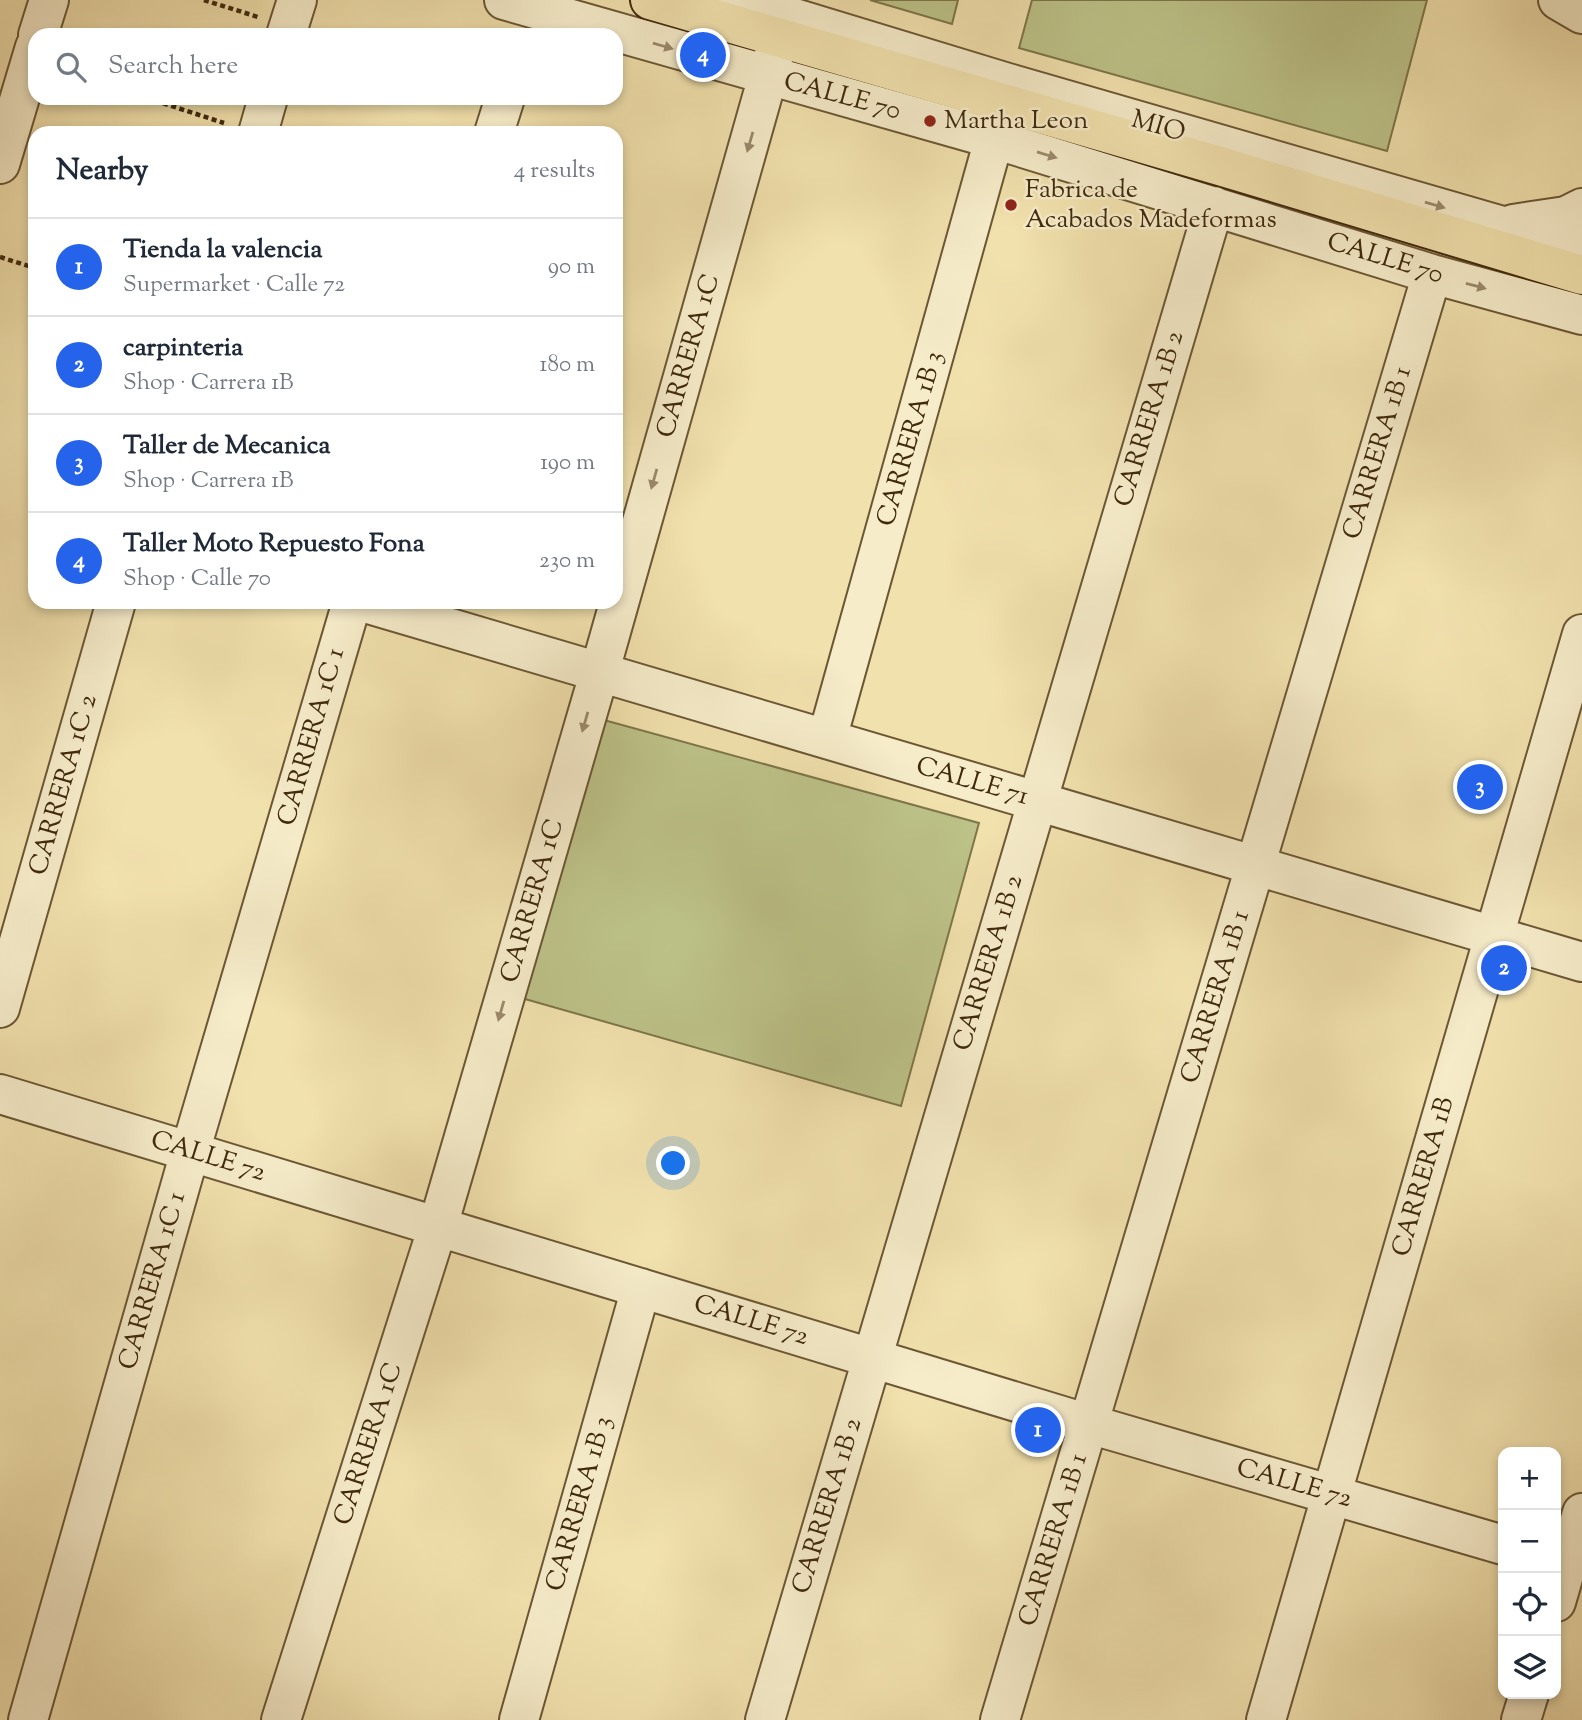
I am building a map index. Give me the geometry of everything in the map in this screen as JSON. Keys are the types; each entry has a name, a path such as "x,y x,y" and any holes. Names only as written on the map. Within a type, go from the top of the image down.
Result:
{"highway":[{"path":"650,0 1582,275"}],"street":[{"path":"40,28 49,0"},
{"name":"MIO","path":"735,0 1112,114 1582,249"},
{"path":"1558,0 1582,14"},
{"name":"CALLE 70","path":"520,14 575,28"},
{"name":"CARRERA 1C","path":"623,589 779,37"},
{"name":"CALLE 70","path":"623,40 993,139 1432,274 1582,315"},
{"path":"0,164 28,70"},
{"path":"247,126 263,105"},
{"path":"496,126 503,105"},
{"name":"CARRERA 1B 3","path":"827,739 993,139"},
{"name":"CARRERA 1B 2","path":"765,1720 1214,206"},
{"path":"1504,226 1566,216 1582,208"},
{"name":"CARRERA 1B 1","path":"1000,1720 1432,274"},
{"name":"CARRERA 1C 2","path":"0,1008 114,609"},
{"name":"CARRERA 1C 1","path":"28,1720 190,1152 350,609"},
{"name":"CALLE 71","path":"385,609 1582,962"},
{"name":"CARRERA 1C","path":"281,1720 438,1226 617,609"},
{"name":"CARRERA 1B","path":"1266,1720 1582,634"},
{"name":"CALLE 72","path":"0,1094 1088,1424 1498,1544"},
{"name":"CARRERA 1B 3","path":"519,1720 642,1288"},
{"path":"1561,1586 1582,1513"},
{"path":"1521,1720 1527,1699"}],"path":[{"path":"204,0 290,20"},
{"path":"169,105 236,126"},
{"path":"0,257 28,266"}],"green space":[{"path":"870,0 958,0 952,24"},
{"path":"1032,0 1427,0 1387,151 1019,48"},
{"path":"593,717 979,823 901,1106 518,997"}],"place":[{"name":"Taller Moto Repuesto Fona","path":"703,55"},
{"name":"Martha Leon","path":"930,121"},
{"name":"Fabrica de Acabados Madeformas","path":"1011,205"},
{"name":"Taller de Mecanica","path":"1480,787"},
{"name":"carpinteria","path":"1504,968"},
{"name":"Tienda la valencia","path":"1038,1430"}]}
